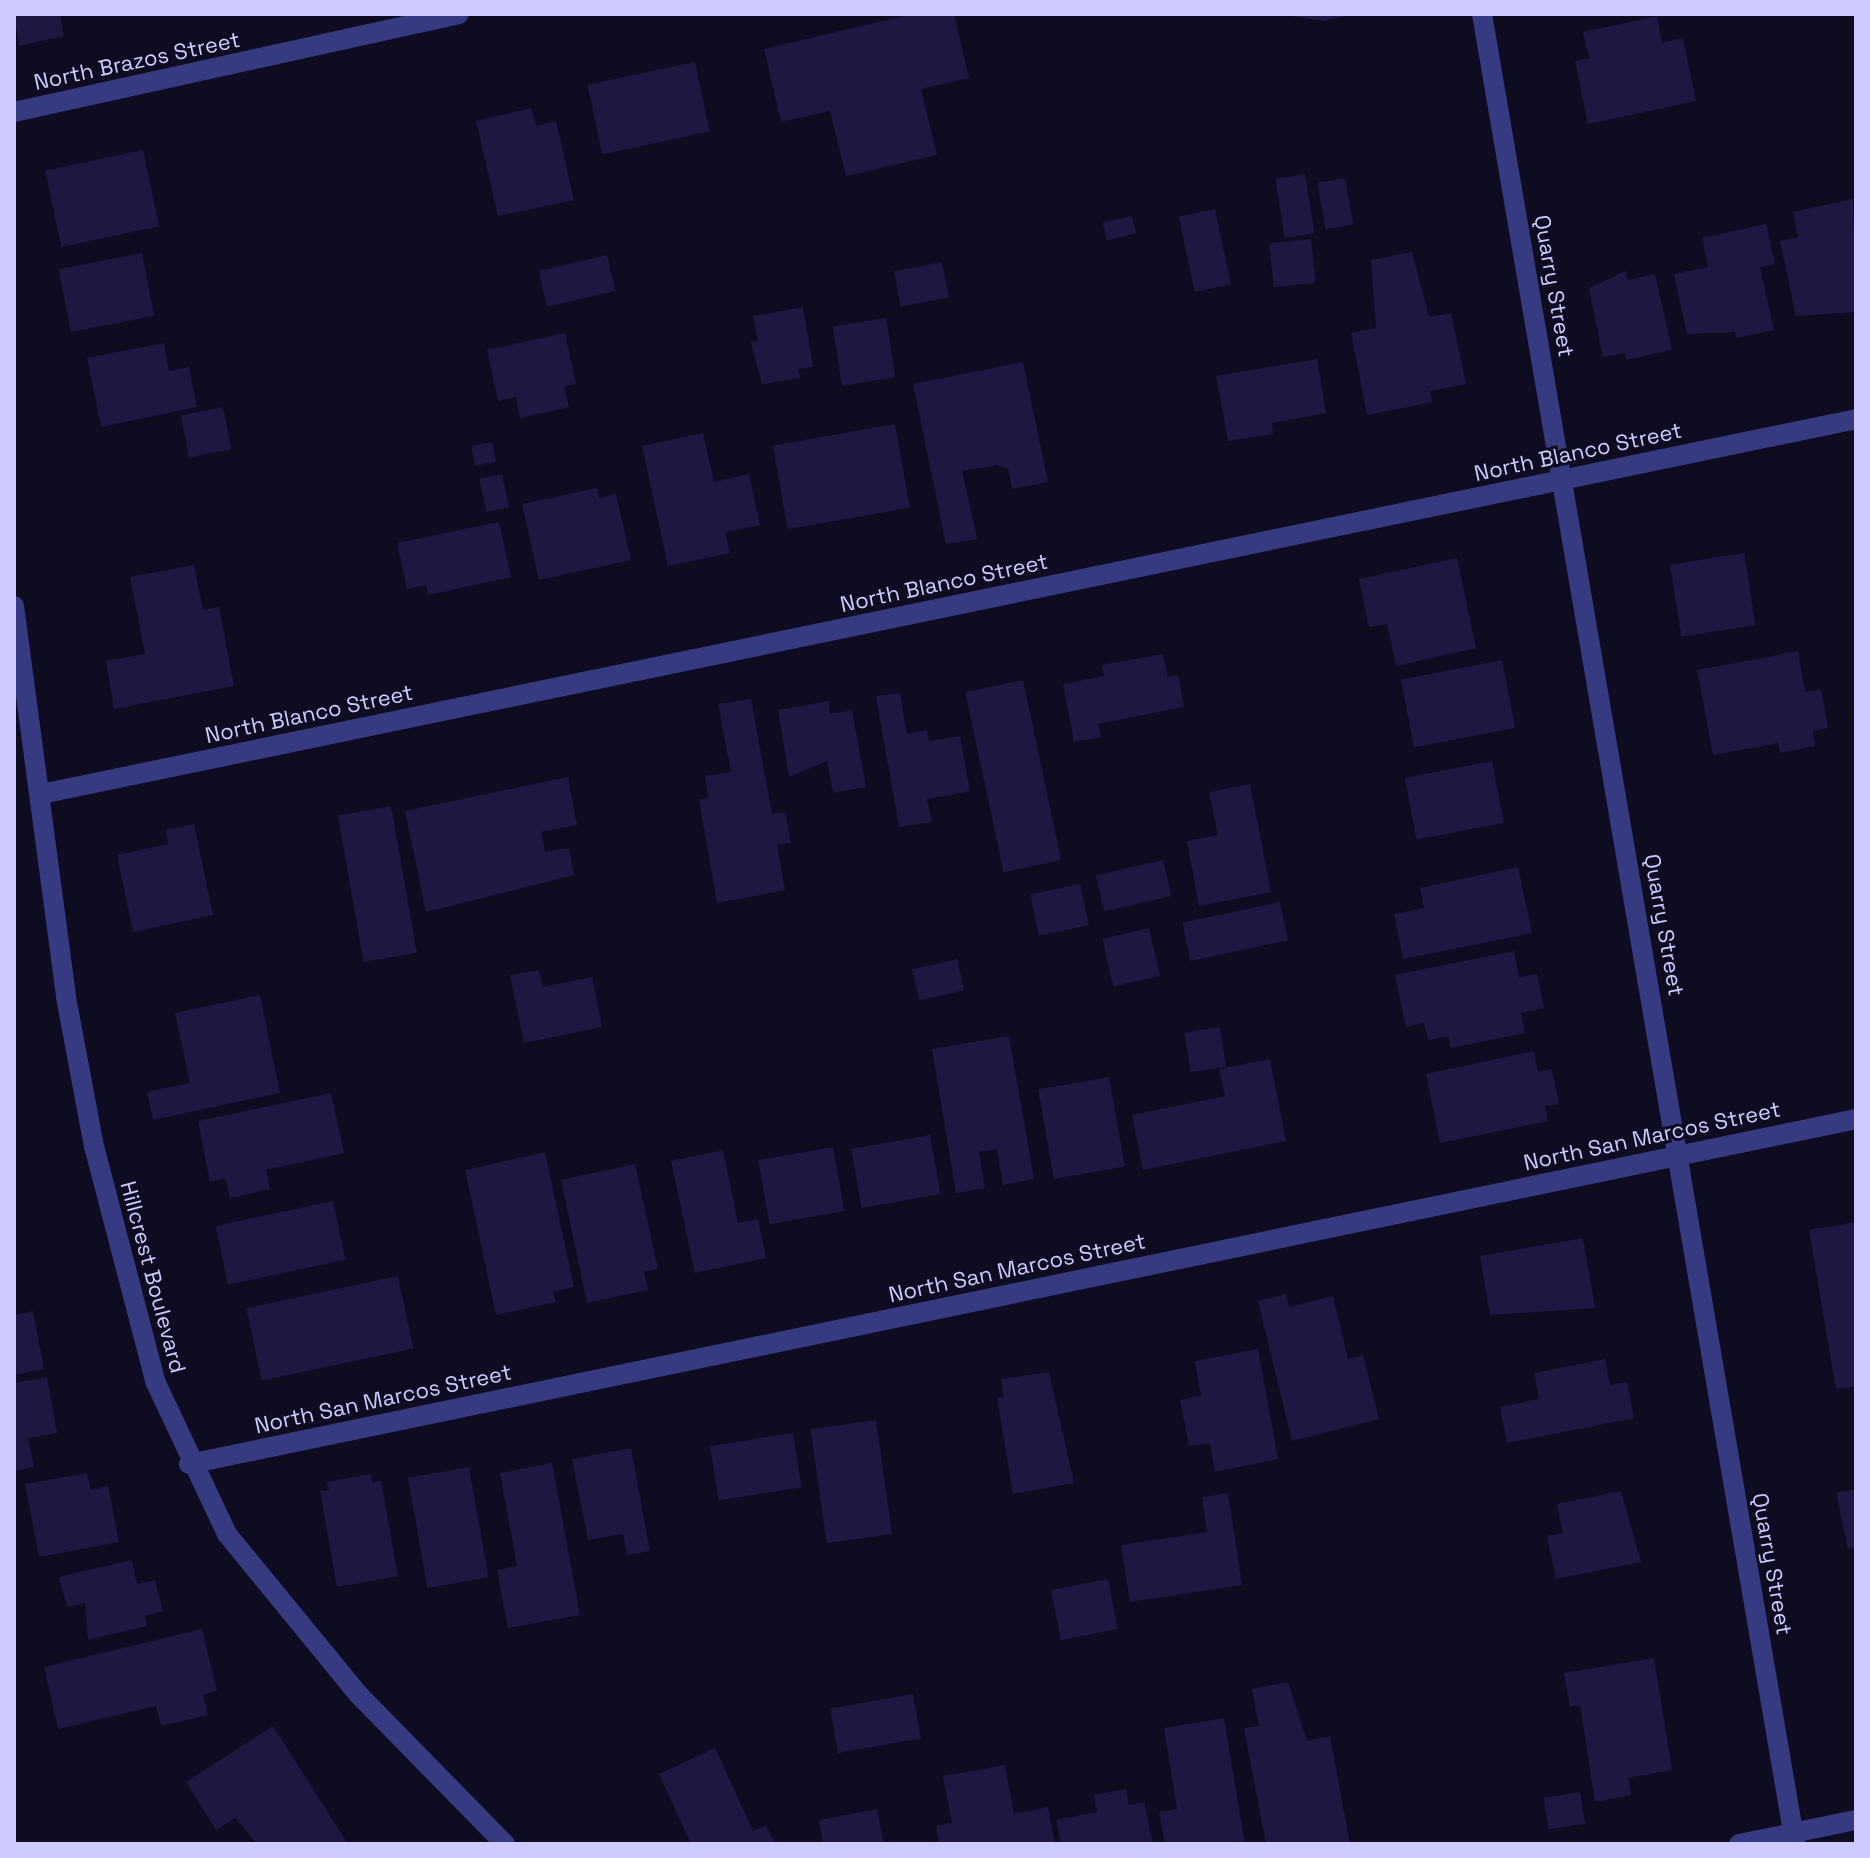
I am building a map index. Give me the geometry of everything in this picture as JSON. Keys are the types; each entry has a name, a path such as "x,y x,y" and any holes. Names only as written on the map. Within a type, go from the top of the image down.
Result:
{"street":[{"name":"North Brazos Street","path":"14,112 458,14"},
{"name":"Quarry Street","path":"1482,14 1564,479 1794,1838"},
{"name":"North Blanco Street","path":"41,794 1856,419"},
{"name":"Hillcrest Boulevard","path":"14,606 94,1146 155,1381 189,1464 227,1534 293,1620 439,1783 505,1844"},
{"name":"North San Marcos Street","path":"189,1464 1856,1119"},
{"path":"1739,1844 1794,1838 1856,1820"}],"building":[{"path":"14,14 60,14 64,36 19,46"},
{"path":"912,14 954,14 969,78 921,89 937,155 846,176 830,111 781,122 764,49"},
{"path":"1279,14 1349,14 1349,15 1324,21"},
{"path":"1657,16 1662,43 1683,38 1696,101 1588,124 1575,61 1589,58 1583,32"},
{"path":"695,62 710,131 602,154 587,85"},
{"path":"531,108 536,126 556,121 574,200 498,216 476,121"},
{"path":"143,150 159,226 61,247 45,171"},
{"path":"1305,174 1314,233 1285,238 1275,179"},
{"path":"1345,178 1353,224 1326,229 1317,183"},
{"path":"1853,199 1856,312 1796,316 1780,241 1798,237 1793,212"},
{"path":"1215,209 1231,284 1195,292 1179,217"},
{"path":"1132,216 1136,234 1107,240 1103,223"},
{"path":"1766,224 1775,264 1760,267 1774,330 1736,338 1735,332 1687,334 1674,274 1708,267 1702,238"},
{"path":"1311,239 1316,283 1274,287 1269,243"},
{"path":"1412,252 1429,317 1451,313 1466,384 1430,391 1432,402 1367,415 1351,333 1376,328 1371,260"},
{"path":"142,253 154,316 71,332 59,269"},
{"path":"607,255 615,291 547,307 539,271"},
{"path":"942,262 949,297 901,307 894,271"},
{"path":"1626,271 1628,280 1655,274 1672,350 1626,360 1625,353 1603,357 1589,288"},
{"path":"803,307 813,367 798,369 800,378 762,384 751,342 758,341 753,316"},
{"path":"886,318 895,377 842,386 833,326"},
{"path":"565,333 576,384 564,386 569,407 520,418 516,397 498,401 487,350"},
{"path":"164,343 169,371 189,367 197,407 101,427 87,358"},
{"path":"1317,359 1326,413 1272,423 1273,434 1228,441 1216,376"},
{"path":"1023,362 1048,482 1012,489 1008,469 997,465 962,471 977,539 946,544 913,384"},
{"path":"223,407 231,449 189,457 181,415"},
{"path":"895,424 910,508 788,529 773,446"},
{"path":"703,433 714,482 749,474 760,525 725,532 730,553 668,566 642,446"},
{"path":"492,442 496,462 475,466 471,446"},
{"path":"502,474 509,507 487,512 480,479"},
{"path":"597,488 599,498 616,494 631,560 539,580 522,504"},
{"path":"499,522 511,577 428,595 426,585 407,589 397,543"},
{"path":"1744,553 1755,625 1681,637 1670,565"},
{"path":"1457,558 1476,648 1396,666 1387,624 1369,627 1359,579"},
{"path":"194,565 203,610 219,607 234,686 114,709 106,661 145,654 130,577"},
{"path":"1798,651 1805,692 1821,689 1828,728 1813,731 1815,746 1780,753 1778,743 1713,755 1697,670"},
{"path":"1163,654 1168,677 1178,675 1184,707 1098,724 1101,737 1074,742 1063,684 1104,676 1102,665"},
{"path":"1502,660 1515,728 1414,747 1401,680"},
{"path":"1023,680 1061,860 1004,872 965,692"},
{"path":"900,693 907,734 927,730 929,741 960,736 970,791 927,799 932,822 899,827 876,696"},
{"path":"751,699 772,814 785,812 791,843 777,845 785,890 717,903 699,800 708,798 705,776 731,772 718,704"},
{"path":"829,701 830,714 852,710 866,787 833,793 827,761 789,777 778,710"},
{"path":"1492,761 1504,823 1417,840 1405,778"},
{"path":"568,777 577,825 541,832 545,852 569,848 574,875 426,912 405,811"},
{"path":"1250,784 1271,892 1199,906 1187,841 1218,835 1209,792"},
{"path":"391,806 417,953 364,962 338,815"},
{"path":"194,824 213,915 133,932 117,855 168,844 166,830"},
{"path":"1163,860 1171,896 1104,912 1096,876"},
{"path":"1518,867 1532,933 1403,959 1394,914 1424,908 1420,888"},
{"path":"1080,884 1089,925 1039,936 1030,895"},
{"path":"1280,902 1288,940 1190,961 1182,923"},
{"path":"1149,928 1160,976 1113,987 1102,939"},
{"path":"1514,951 1519,977 1537,974 1544,1008 1521,1013 1525,1033 1451,1048 1448,1036 1428,1040 1424,1023 1406,1027 1395,975"},
{"path":"957,959 964,990 919,1001 912,969"},
{"path":"539,970 543,987 592,977 602,1027 524,1043 510,975"},
{"path":"260,995 280,1093 153,1120 147,1092 190,1083 175,1013"},
{"path":"1220,1027 1226,1067 1191,1072 1184,1033"},
{"path":"1009,1036 1034,1179 1003,1185 997,1149 979,1152 985,1188 956,1193 932,1049"},
{"path":"1534,1051 1538,1072 1552,1069 1559,1104 1545,1106 1548,1121 1440,1143 1426,1074"},
{"path":"1270,1059 1286,1141 1143,1170 1132,1115 1225,1096 1219,1069"},
{"path":"1109,1077 1125,1167 1054,1179 1038,1090"},
{"path":"331,1093 344,1153 266,1170 270,1189 230,1198 225,1178 210,1182 198,1121"},
{"path":"930,1135 940,1194 862,1208 851,1149"},
{"path":"833,1147 844,1211 769,1224 758,1160"},
{"path":"723,1150 738,1223 758,1219 766,1258 695,1273 671,1161"},
{"path":"545,1152 574,1287 553,1292 556,1302 496,1315 465,1170"},
{"path":"635,1164 658,1269 644,1272 648,1290 587,1303 561,1180"},
{"path":"333,1201 345,1260 228,1285 216,1226"},
{"path":"1856,1222 1856,1386 1836,1389 1809,1230"},
{"path":"1583,1238 1595,1308 1490,1315 1480,1256"},
{"path":"398,1276 413,1348 262,1381 246,1308"},
{"path":"1286,1294 1289,1307 1333,1296 1348,1359 1363,1355 1379,1419 1292,1441 1258,1301"},
{"path":"33,1311 44,1369 14,1375 14,1315"},
{"path":"1258,1349 1278,1459 1215,1472 1210,1443 1189,1446 1180,1400 1201,1396 1195,1361"},
{"path":"1605,1359 1610,1385 1627,1382 1634,1418 1507,1443 1500,1407 1539,1399 1534,1373"},
{"path":"1049,1372 1074,1483 1013,1494 997,1398 1004,1397 1001,1379"},
{"path":"47,1377 57,1433 28,1438 34,1467 14,1471 14,1383"},
{"path":"876,1420 892,1534 827,1543 811,1429"},
{"path":"793,1433 802,1487 719,1500 710,1446"},
{"path":"631,1448 650,1551 627,1555 623,1534 588,1540 572,1459"},
{"path":"552,1463 580,1615 508,1628 497,1570 517,1566 500,1473"},
{"path":"469,1467 488,1577 427,1588 408,1478"},
{"path":"87,1473 91,1490 108,1486 119,1542 39,1557 25,1484"},
{"path":"371,1474 372,1482 381,1481 398,1576 337,1587 320,1491 329,1490 327,1482"},
{"path":"1856,1489 1856,1548 1848,1549 1836,1493"},
{"path":"1621,1491 1641,1562 1556,1579 1547,1536 1563,1533 1557,1504"},
{"path":"1228,1493 1242,1585 1130,1602 1121,1545 1207,1532 1202,1497"},
{"path":"132,1560 137,1584 155,1580 163,1611 145,1616 147,1626 88,1640 85,1603 67,1607 59,1577"},
{"path":"1108,1579 1118,1629 1061,1640 1051,1590"},
{"path":"202,1629 217,1691 203,1695 208,1715 161,1726 156,1706 58,1729 44,1667"},
{"path":"1654,1658 1672,1770 1628,1778 1631,1795 1595,1802 1580,1705 1570,1707 1564,1673"},
{"path":"1288,1682 1307,1741 1330,1736 1350,1844 1266,1844 1244,1728 1259,1726 1252,1689"},
{"path":"913,1694 921,1738 838,1753 830,1709"},
{"path":"1224,1718 1245,1844 1165,1844 1159,1812 1177,1809 1164,1728"},
{"path":"273,1726 348,1844 257,1844 235,1818 216,1830 186,1782"},
{"path":"715,1748 753,1831 766,1825 775,1844 691,1844 659,1774"},
{"path":"1005,1765 1014,1814 1048,1807 1055,1844 939,1844 936,1826 952,1823 943,1776"},
{"path":"1126,1789 1129,1805 1144,1802 1153,1844 1061,1844 1056,1820 1097,1812 1094,1795"},
{"path":"1580,1792 1585,1824 1548,1829 1543,1798"},
{"path":"877,1809 884,1844 823,1844 819,1820"}]}
